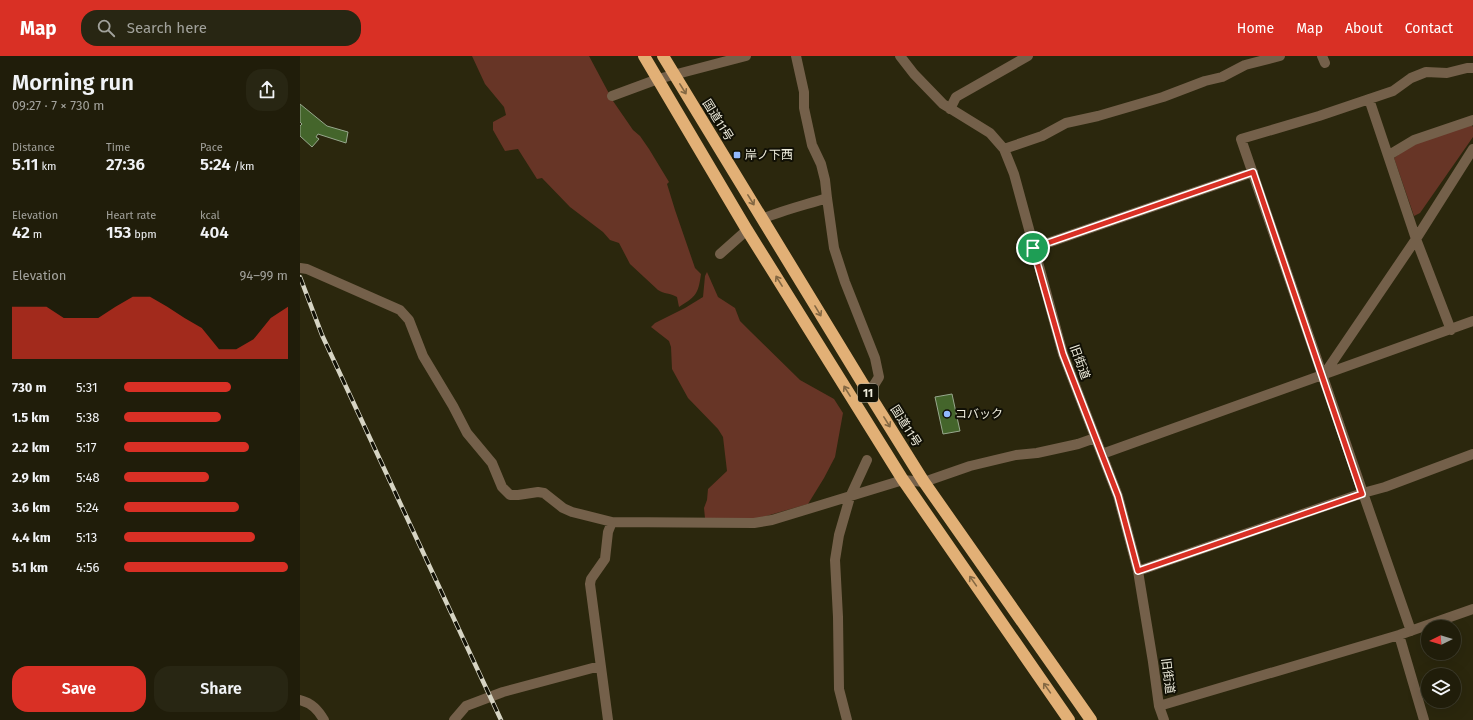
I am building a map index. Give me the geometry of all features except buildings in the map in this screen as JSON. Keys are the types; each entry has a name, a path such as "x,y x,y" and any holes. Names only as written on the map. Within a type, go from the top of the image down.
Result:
{"highway":[{"name":"11","path":"644,56 747,230 903,480 1069,720"},
{"name":"国道11号","path":"662,56 924,482 1091,720"}],"street":[{"path":"612,96 658,79 746,56"},
{"path":"796,56 804,92 804,108 812,145 825,180 826,198 834,248 845,282 875,358 879,377 874,385 866,389"},
{"name":"旧街道","path":"900,56 914,74 943,104 990,133 1004,149 1014,174 1063,354 1118,496 1138,571 1159,706 1164,720"},
{"path":"950,109 956,97 1028,56"},
{"path":"1004,149 1042,136 1066,124 1163,97 1205,81 1222,77 1244,61 1280,56"},
{"path":"1411,631 1362,494 1241,138 1318,116 1393,91 1411,78 1426,72 1447,73 1473,68"},
{"path":"1369,99 1416,239 1451,330"},
{"path":"1389,155 1414,140 1473,120"},
{"path":"1323,376 1416,239 1473,149"},
{"path":"1033,248 1253,172"},
{"path":"762,219 785,210 798,208 826,198"},
{"path":"720,254 747,230"},
{"path":"300,268 306,269 400,310 409,320 423,356 467,433 492,463 502,487 510,495 518,496 538,492 544,493 563,508 572,512 612,522 754,523 772,520 903,480 924,482 970,466 1016,455 1037,453 1078,444 1095,438"},
{"path":"1102,454 1473,321"},
{"path":"1138,571 1362,494 1385,488 1473,454"},
{"path":"846,720 839,689 838,617 834,560 839,535 850,497 867,460"},
{"path":"608,720 590,584 591,579 605,559 608,532 612,522"},
{"path":"1159,706 1399,635 1473,610"},
{"path":"1399,635 1424,720"},
{"path":"454,720 466,706 503,692 600,666"},
{"path":"300,700 311,704 318,710 324,720"}],"shaded area":[{"path":"472,56 589,56 613,101 633,130 640,136 649,149 669,182 667,184 695,268 701,274 699,286 693,297 679,307 677,297 658,290 630,264 619,243 610,240 603,232 570,207 542,178 537,179 518,149 505,151 493,130 493,122 506,115 504,107 485,84"},
{"path":"1471,124 1473,127 1473,137 1420,213 1414,216 1394,158 1413,144"},
{"path":"707,272 718,297 735,308 740,321 800,380 834,399 843,413 835,457 808,504 759,518 705,518 704,508 707,500 708,489 727,471 723,437 718,429 688,398 672,369 671,347 669,341 651,327 655,323 703,297 705,276"}],"railway":[{"path":"300,277 322,335 501,720"}],"place":[{"name":"岸ノ下西","path":"737,155"},
{"name":"コバック","path":"947,414"}],"route":[{"path":"1253,172 1362,494 1138,571 1118,496 1063,354 1033,248 1253,172"}]}
